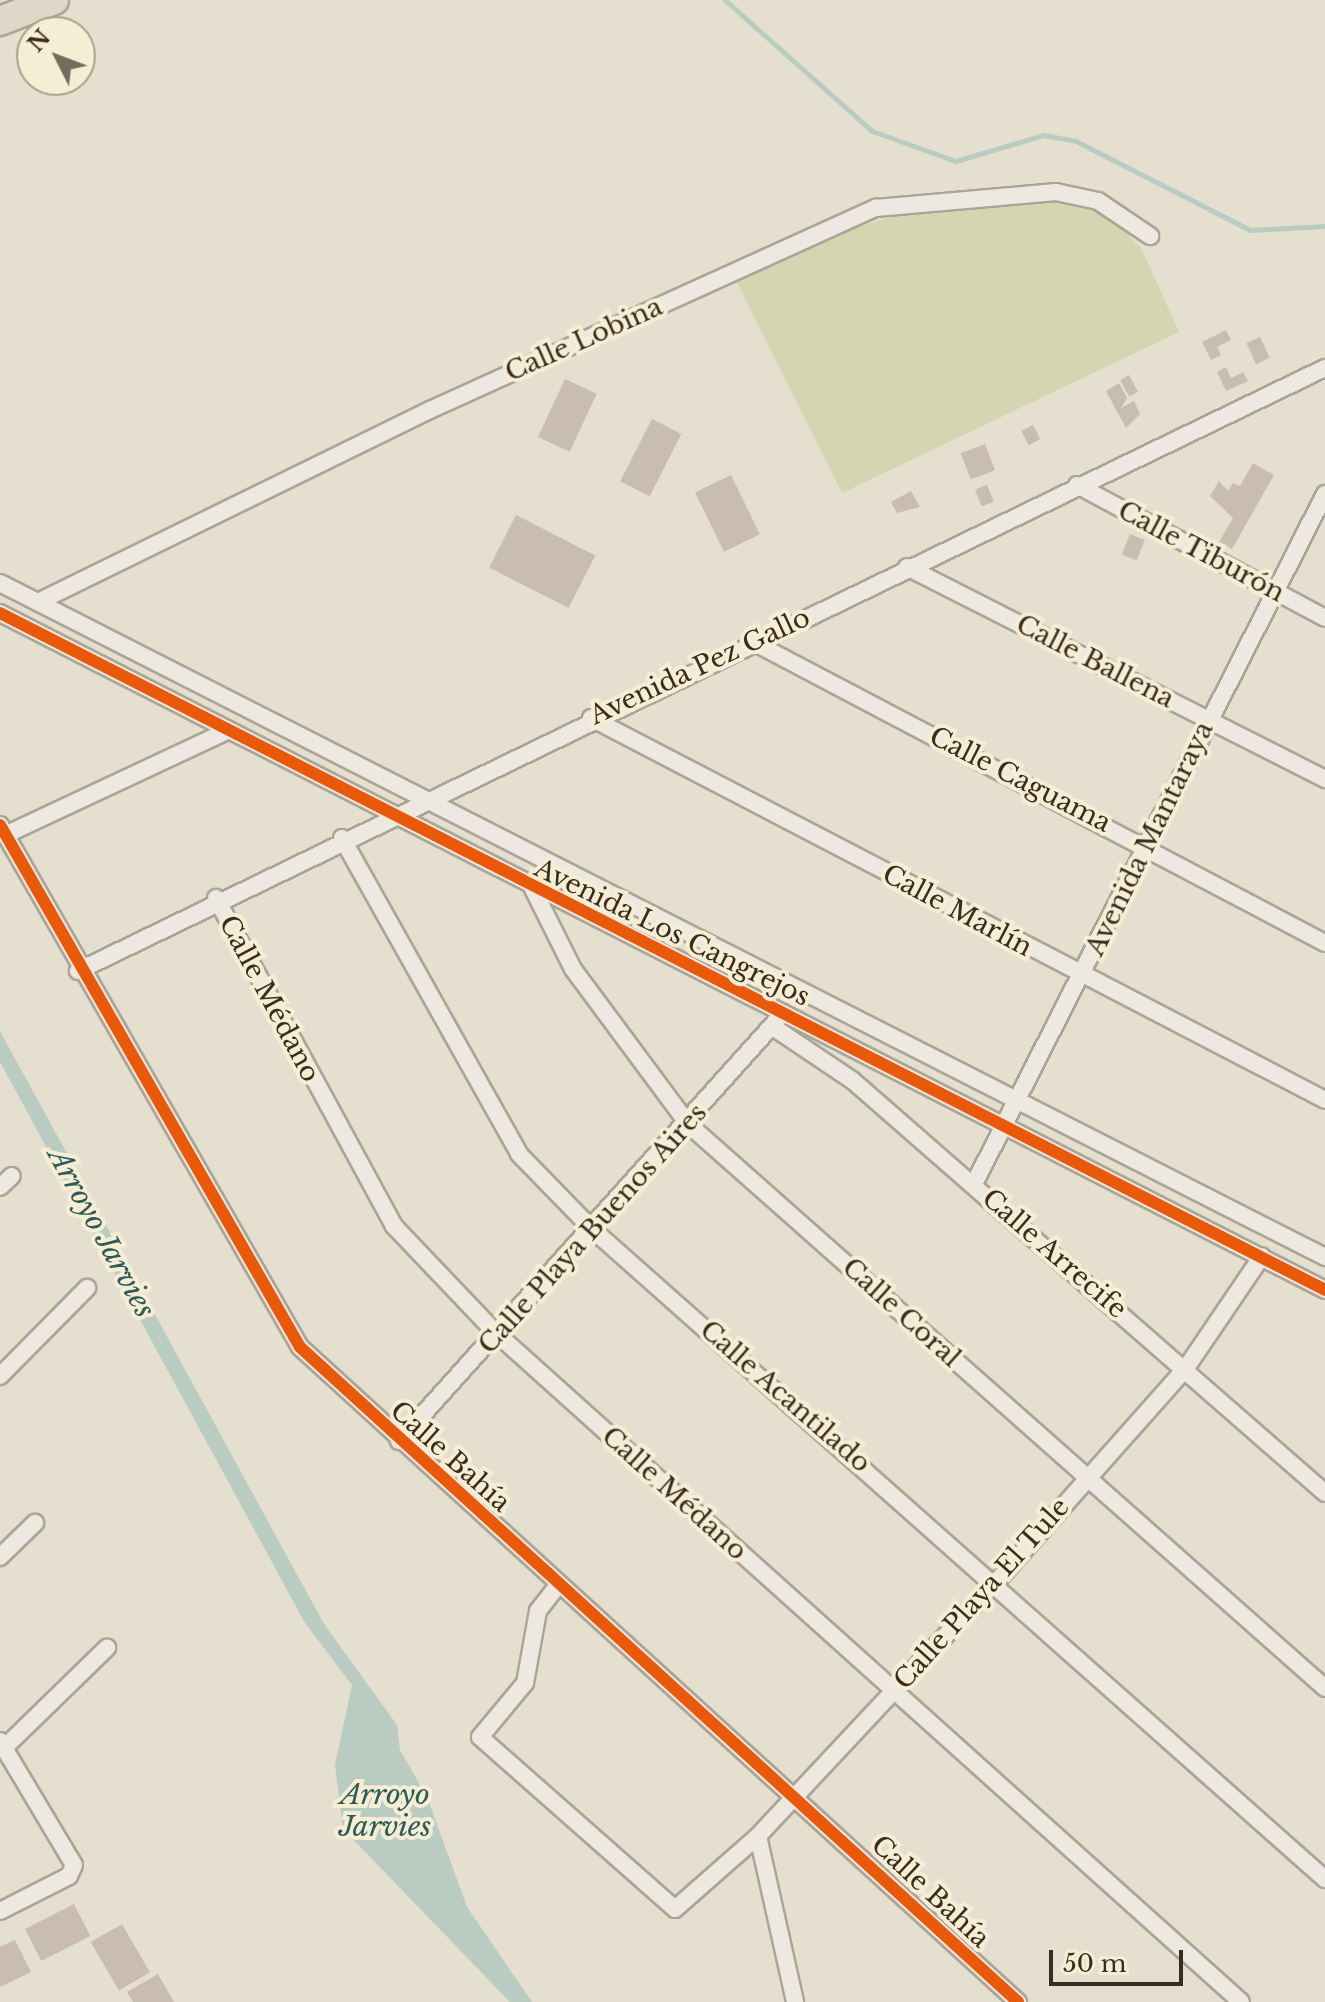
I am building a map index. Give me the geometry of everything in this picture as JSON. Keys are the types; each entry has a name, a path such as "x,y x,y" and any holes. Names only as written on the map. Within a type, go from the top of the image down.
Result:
{"highway":[{"path":"0,21 54,0"}],"street":[{"name":"Calle Lobina","path":"38,602 430,410 876,208 1056,192 1098,201 1150,236"},
{"name":"Avenida Pez Gallo","path":"78,971 216,898 1325,368"},
{"name":"Calle Tiburón","path":"1077,485 1325,618"},
{"name":"Avenida Mantaraya","path":"974,1184 1021,1099 1209,719 1325,494"},
{"name":"Calle Ballena","path":"907,567 1325,779"},
{"name":"Avenida Los Cangrejos","path":"0,583 1021,1099 1325,1257"},
{"name":"Avenida Los Cangrejos","path":"0,613 393,813 533,889 1007,1125 1325,1290"},
{"name":"Calle Caguama","path":"755,643 1146,846 1325,943"},
{"name":"Calle Marlín","path":"591,718 1081,978 1325,1100"},
{"path":"3,830 229,730"},
{"name":"Calle Bahía","path":"3,830 78,971 284,1326 399,1441 1018,2002"},
{"name":"Calle Acantilado","path":"342,838 505,1136 592,1229 996,1582 1325,1879"},
{"name":"Calle Coral","path":"533,889 573,969 688,1124 1325,1688"},
{"name":"Calle Médano","path":"216,898 379,1208 496,1333 1241,2002"},
{"name":"Calle Playa Buenos Aires","path":"399,1441 688,1124 783,1012"},
{"name":"Calle Arrecife","path":"773,1027 852,1080 1186,1368 1325,1493"},
{"name":"Calle Playa El Tule","path":"559,1584 538,1611 525,1683 480,1737 675,1909 758,1836 793,1795 996,1582 1186,1368 1262,1256"},
{"path":"0,1376 87,1288"},
{"path":"0,1557 35,1523"},
{"path":"0,1911 69,1876 74,1865 2,1745 107,1648"},
{"path":"758,1836 795,2002"}],"green space":[{"path":"1052,201 1106,213 1141,248 1179,332 842,493 737,282 860,226 922,209"}],"water":[{"name":"Arroyo Jarvies","path":"0,1031 324,1624 397,1725 400,1750 427,1797 467,1907 532,2002 510,2002 343,1829 335,1765 352,1685 305,1623 0,1062"}],"building":[{"path":"1226,330 1231,340 1217,347 1221,355 1211,360 1202,342"},
{"path":"1260,337 1270,358 1256,364 1246,343"},
{"path":"1226,367 1231,378 1243,372 1248,381 1226,391 1217,372"},
{"path":"1129,375 1138,392 1129,396 1120,380"},
{"path":"565,379 597,394 570,452 538,437"},
{"path":"1119,383 1127,398 1121,408 1134,401 1140,414 1126,428 1106,391"},
{"path":"652,419 681,434 650,496 620,481"},
{"path":"1033,425 1040,439 1029,445 1021,431"},
{"path":"985,444 995,470 971,479 961,453"},
{"path":"1253,463 1274,475 1232,549 1219,542 1233,518 1210,496 1219,481 1228,491 1233,483 1240,486"},
{"path":"731,475 760,534 724,552 695,493"},
{"path":"987,485 994,502 982,507 975,490"},
{"path":"911,491 920,507 897,513 891,502"},
{"path":"516,515 595,555 569,608 489,568"},
{"path":"1130,534 1145,540 1137,560 1122,554"},
{"path":"74,1904 90,1936 41,1961 25,1929"},
{"path":"122,1924 150,1972 119,1990 91,1942"},
{"path":"15,1940 31,1972 0,1987 0,1947"},
{"path":"158,1974 174,2002 133,2002 127,1992"}],"waterway":[{"path":"725,0 872,131 956,161 1043,135 1076,141 1250,230 1325,226"}],"cycle path":[{"path":"0,613 1325,1290"},
{"path":"0,825 300,1347 1018,2002"}]}
